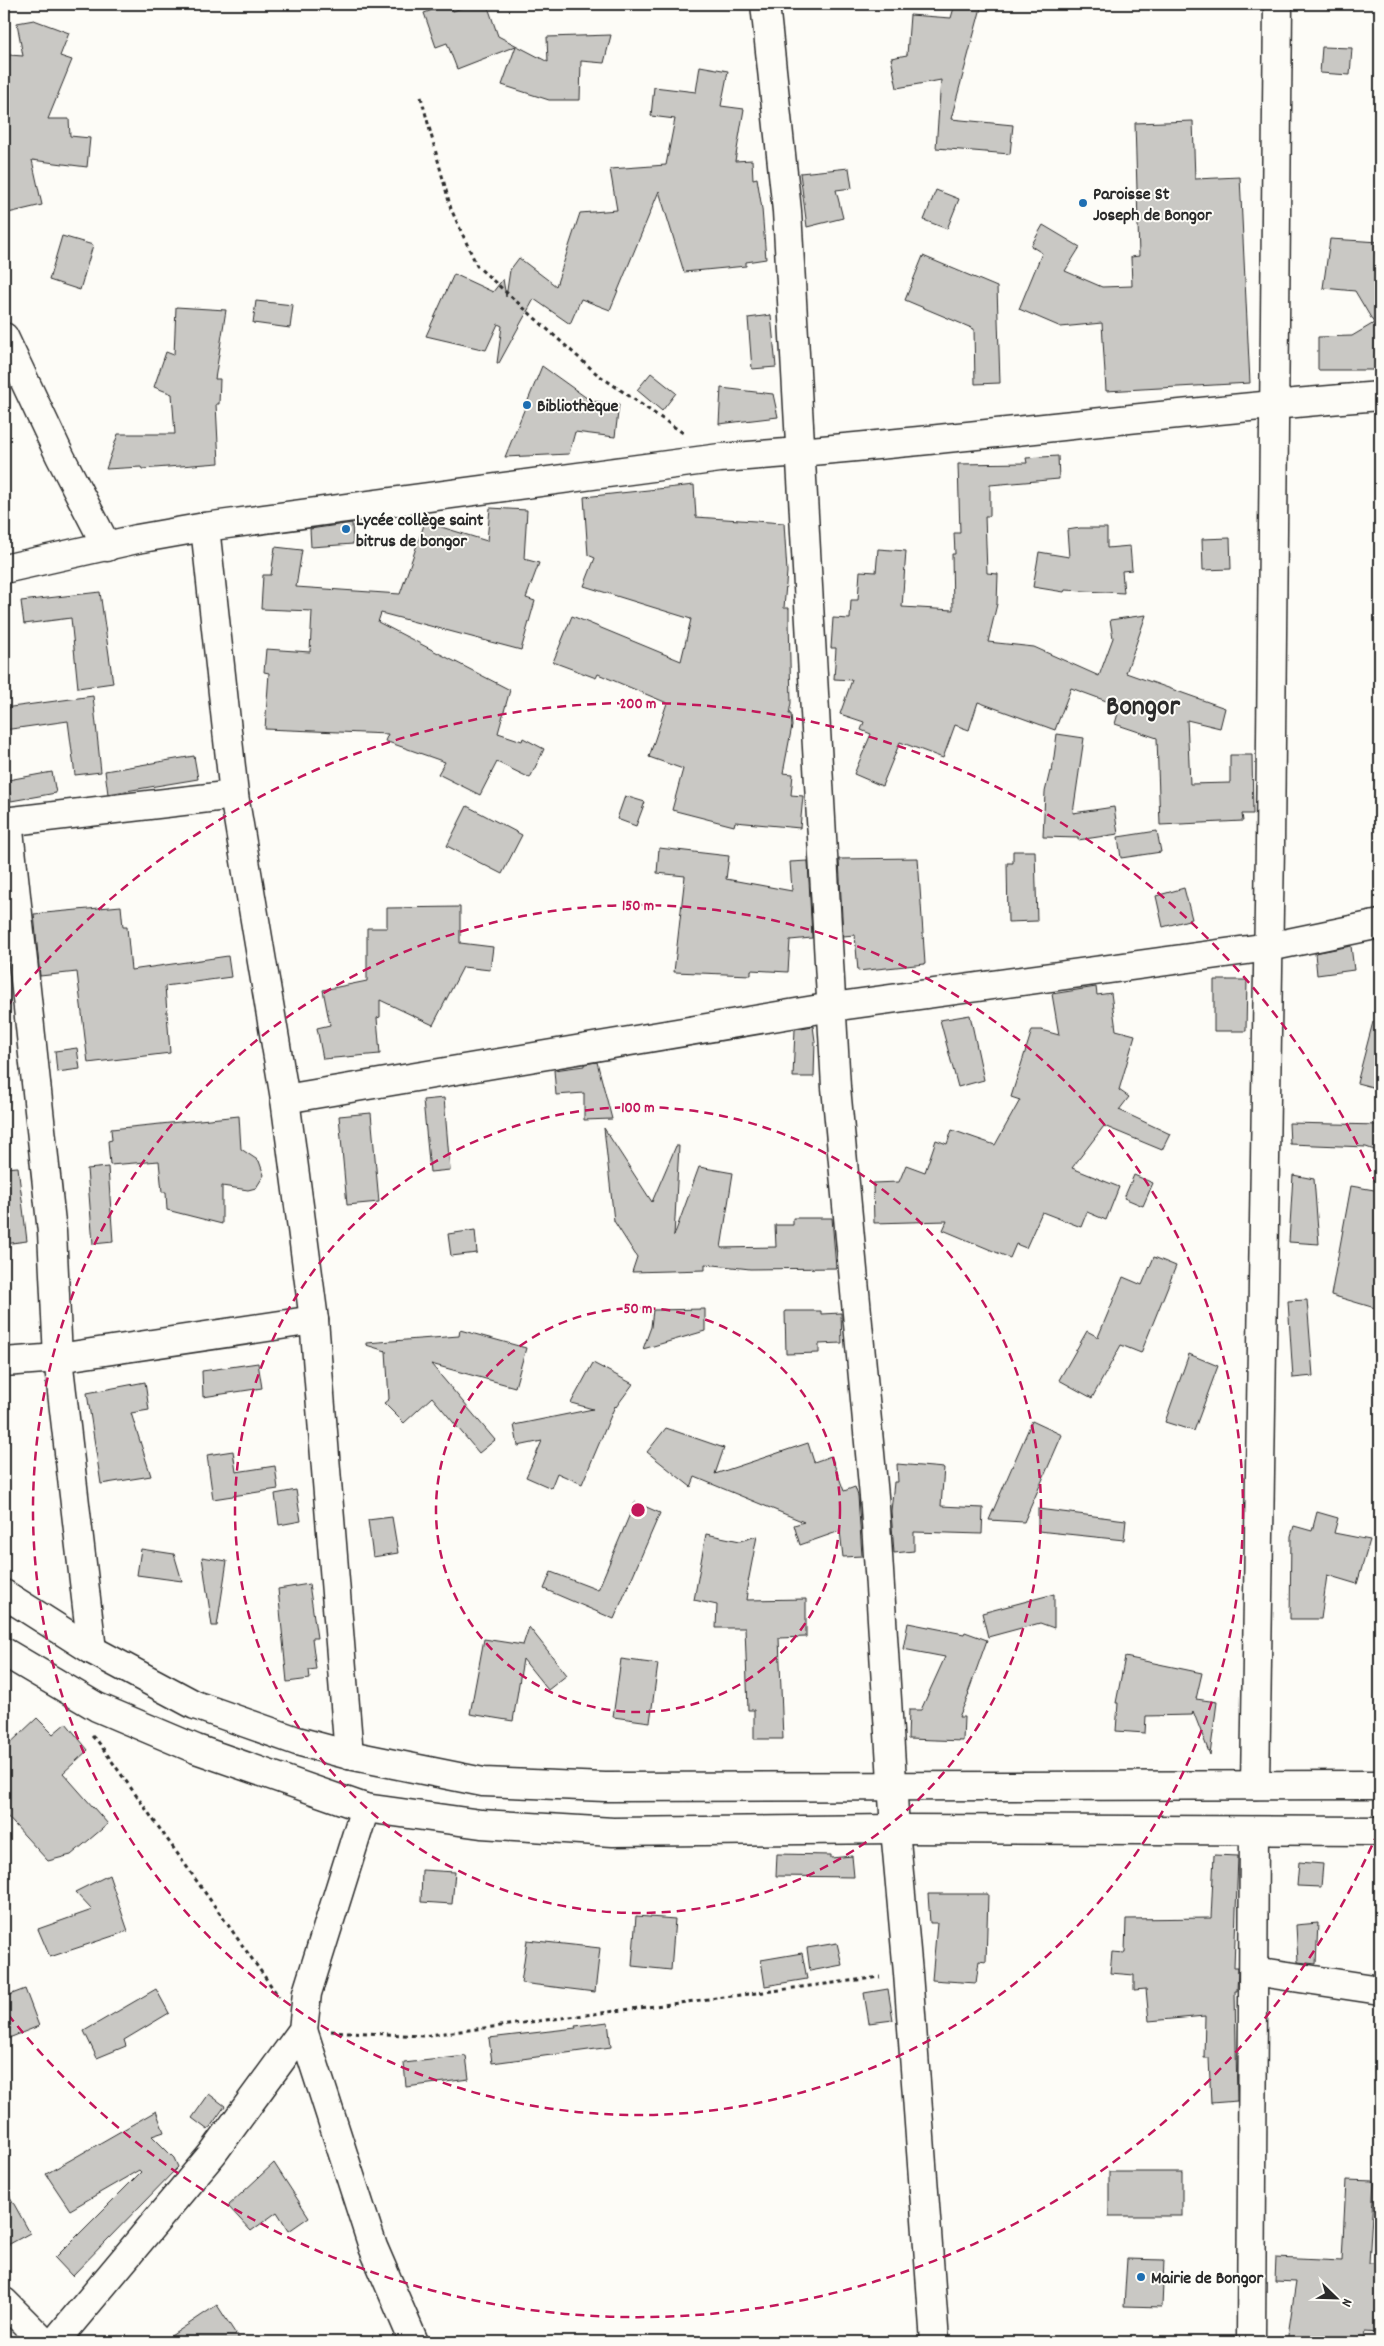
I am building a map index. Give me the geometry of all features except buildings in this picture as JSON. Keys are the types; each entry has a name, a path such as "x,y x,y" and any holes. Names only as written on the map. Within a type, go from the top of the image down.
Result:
{"street":[{"path":"765,4 787,211 802,452 836,1087 875,1507 895,1829 908,1973 935,2342"},
{"path":"1255,1785 1276,404 1278,4"},
{"path":"4,337 60,456 107,547"},
{"path":"4,569 137,539 205,527 720,458 802,452 1276,404 1380,396"},
{"path":"205,527 234,795 285,1099 314,1320 349,1755"},
{"path":"92,1650 58,1358 52,1232 6,821 234,795"},
{"path":"285,1099 832,1007 1268,947 1380,924"},
{"path":"4,1362 58,1358 314,1320"},
{"path":"4,1594 92,1650 195,1705 297,1741 349,1755 483,1782 605,1787 1380,1785"},
{"path":"4,1652 97,1707 196,1749 365,1808 481,1824 613,1832 895,1829 1380,1831"},
{"path":"678,1787 682,1831"},
{"path":"365,1808 307,1993 302,2030 373,2247 414,2342"},
{"path":"1252,2342 1254,1831"},
{"path":"1254,1971 1380,1990"},
{"path":"55,2342 213,2153 302,2030"},
{"path":"4,2302 44,2342"}],"path":[{"path":"421,97 451,209 477,266 597,374 720,458"},
{"path":"86,1729 99,1743 302,2030 422,2036 908,1973"}],"place":[{"name":"Paroisse St Joseph de Bongor","path":"1083,203"},
{"name":"Bibliothèque","path":"527,405"},
{"name":"Lycée collège saint bitrus de bongor","path":"346,529"},
{"name":"Mairie de Bongor","path":"1141,2277"}],"district":[{"name":"Bongor","path":"1143,704"}]}
